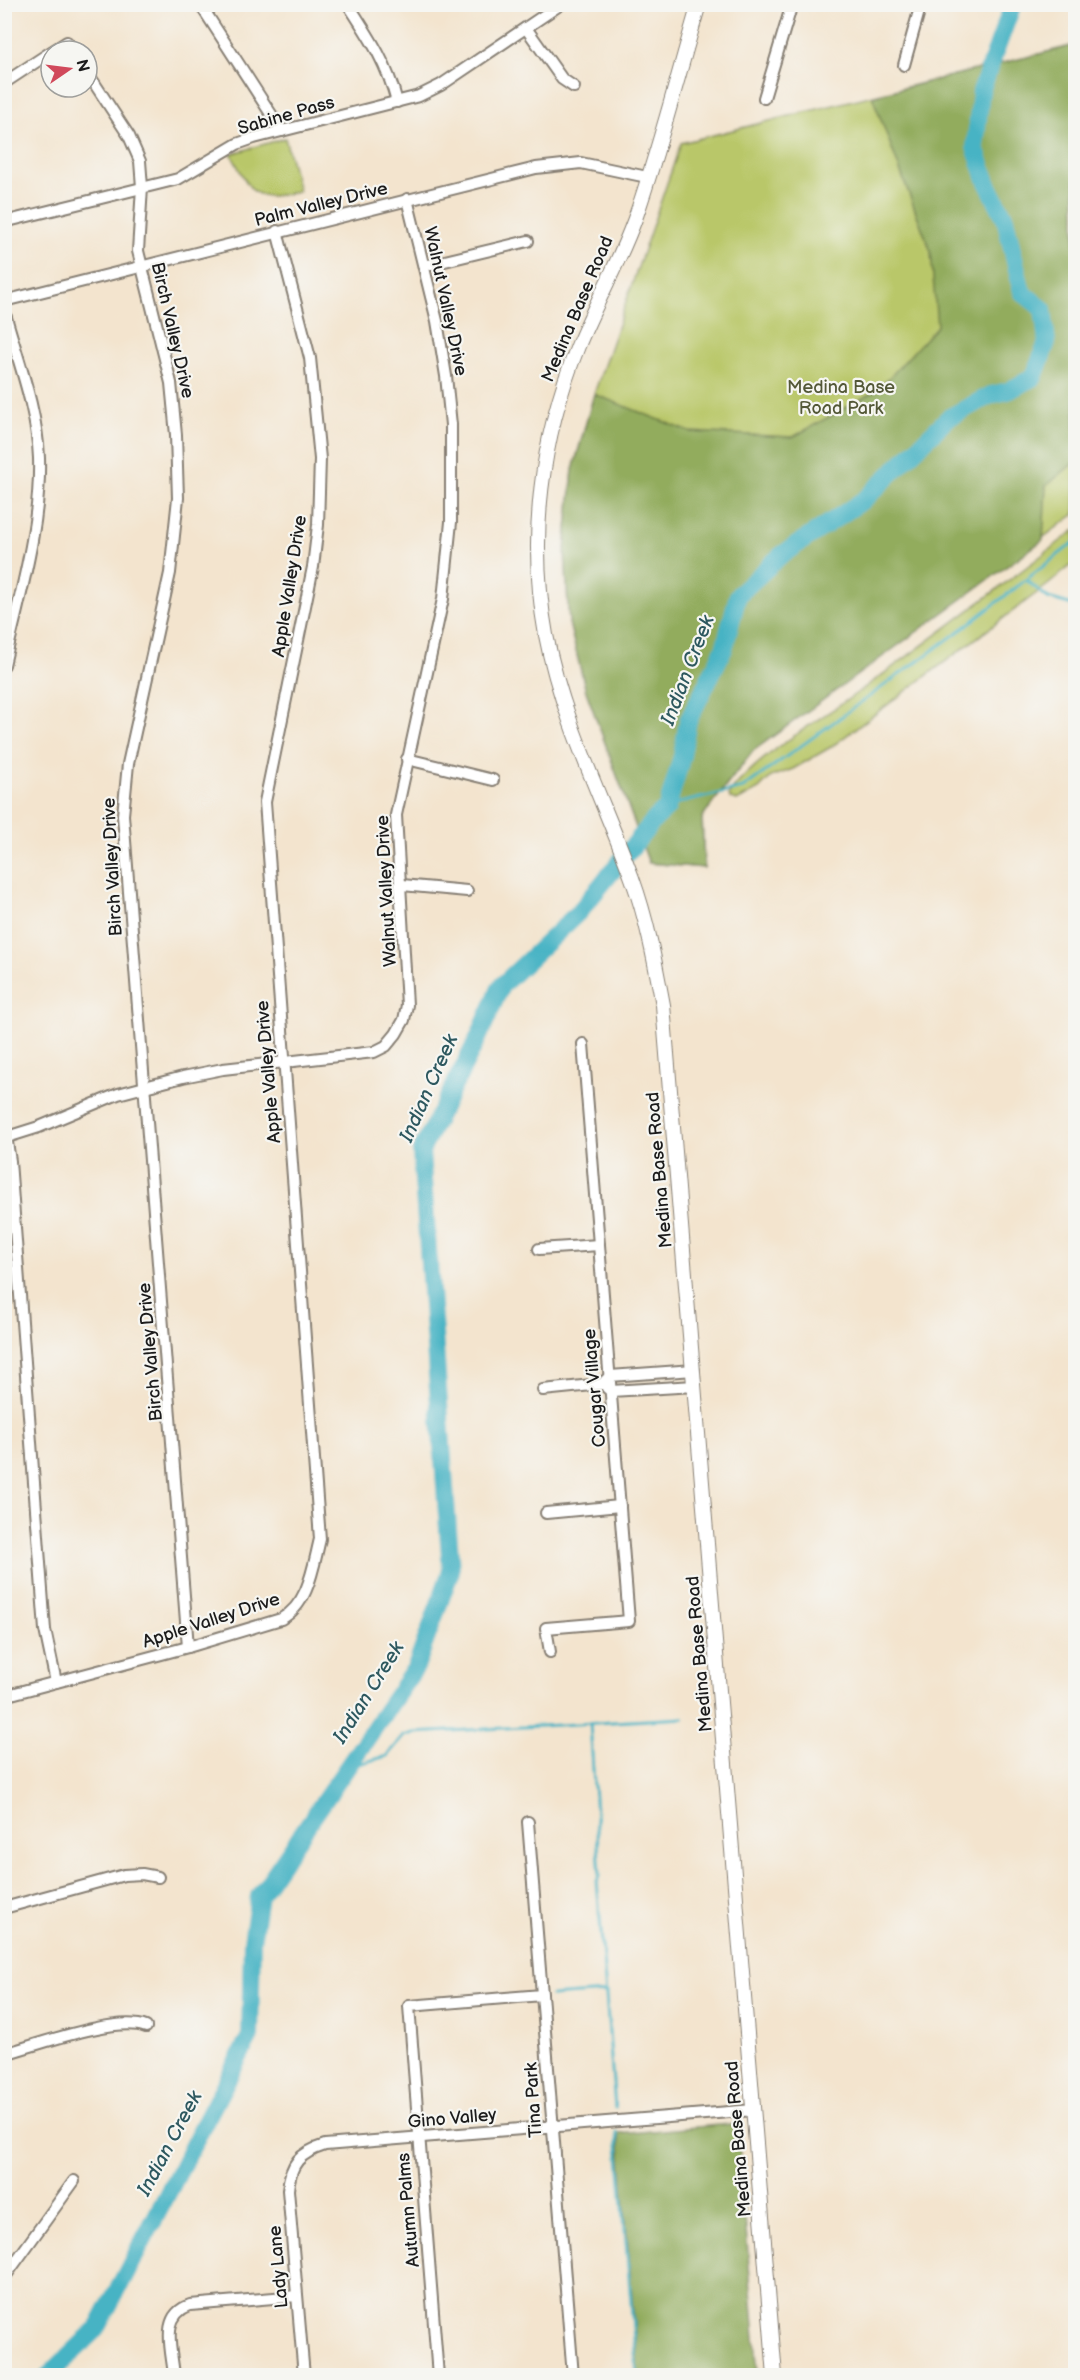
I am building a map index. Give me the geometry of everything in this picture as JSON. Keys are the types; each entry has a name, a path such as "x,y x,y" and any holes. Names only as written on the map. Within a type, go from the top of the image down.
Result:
{"street":[{"path":"200,4 282,131"},
{"path":"348,4 380,53 390,75 397,102"},
{"name":"Sabine Pass","path":"4,222 178,179 237,144 397,102 441,85 561,4"},
{"name":"Medina Base Road","path":"699,4 625,243 563,384 551,428 538,515 541,600 554,670 574,731 631,877 648,931 663,1005 775,2376"},
{"path":"764,98 792,4"},
{"path":"904,65 921,4"},
{"path":"526,28 562,79 574,87"},
{"path":"4,83 39,60"},
{"name":"Birch Valley Drive","path":"99,90 129,136 140,161 142,187 138,251 140,267 175,407 178,498 170,573 124,790 123,815 188,1647"},
{"name":"Palm Valley Drive","path":"4,301 536,168 581,163 647,177"},
{"name":"Walnut Valley Drive","path":"5,1138 118,1094 144,1087 223,1069 374,1052 386,1046 404,1020 408,985 396,815 443,598 451,522 451,425 446,376 437,321 407,199"},
{"name":"Apple Valley Drive","path":"4,1696 188,1647 291,1614 307,1587 320,1539 265,802 313,567 318,525 320,459 310,358 277,231"},
{"path":"424,266 528,240"},
{"path":"4,310 34,424 39,480 35,520 4,665"},
{"path":"407,759 494,780"},
{"path":"402,885 467,891"},
{"name":"Cougar Village","path":"550,1652 546,1628 629,1621 607,1384 599,1245 583,1044"},
{"path":"4,1123 10,1161 45,1630 56,1682"},
{"path":"539,1249 599,1245"},
{"path":"543,1390 607,1384 694,1370"},
{"path":"607,1384 695,1386"},
{"path":"546,1513 620,1506"},
{"name":"Tina Park","path":"528,1822 573,2376"},
{"path":"4,1908 124,1875 142,1874 158,1877"},
{"name":"Autumn Palms","path":"438,2376 409,2006 542,1995"},
{"path":"4,2054 127,2022 146,2027"},
{"name":"Gino Valley","path":"300,2158 307,2151 325,2145 754,2110"},
{"name":"Lady Lane","path":"300,2158 292,2170 288,2190 304,2376"},
{"path":"4,2278 74,2181"},
{"path":"174,2376 170,2328 174,2313 190,2305 297,2296"}],"green space":[{"name":"Medina Base Road Park","path":"1075,45 1075,514 753,751 702,817 704,868 649,863 586,691 569,623 565,550 573,470 594,394 681,143"},
{"name":"Medina Base Road Park","path":"1075,45 1075,462 1046,486 1043,540 753,751 702,817 704,868 649,863 586,691 569,623 565,550 573,470 594,394 690,432 793,437 879,389 937,326 931,252 872,96"},
{"path":"285,138 299,191 271,196 255,192 244,178 231,154"},
{"path":"1075,530 1075,562 1049,584 831,747 793,769 771,777 759,789 737,801 730,799 729,794 740,780 771,753 912,653"},
{"path":"734,2125 738,2132 758,2375 638,2375 619,2134"}],"waterway":[{"name":"Indian Creek","path":"48,2376 97,2329 250,2036 252,1942 259,1896 416,1667 451,1571 421,1151 478,1038 501,986 579,912 655,819 667,808 682,756 688,721 724,649 738,595 780,556 865,499 948,418 991,395 1008,391 1034,377 1047,342 1043,309 1022,292 1005,218 987,182 975,147 981,91 1013,4"},
{"path":"667,808 675,804 743,788 965,627 1076,541"},
{"path":"1026,580 1048,598 1076,606"},
{"path":"344,1768 387,1756 404,1736 414,1733 684,1718"},
{"path":"590,1723 600,1876 597,1881 615,2108"},
{"path":"551,1996 606,1992"},
{"path":"617,2133 637,2376"}]}
